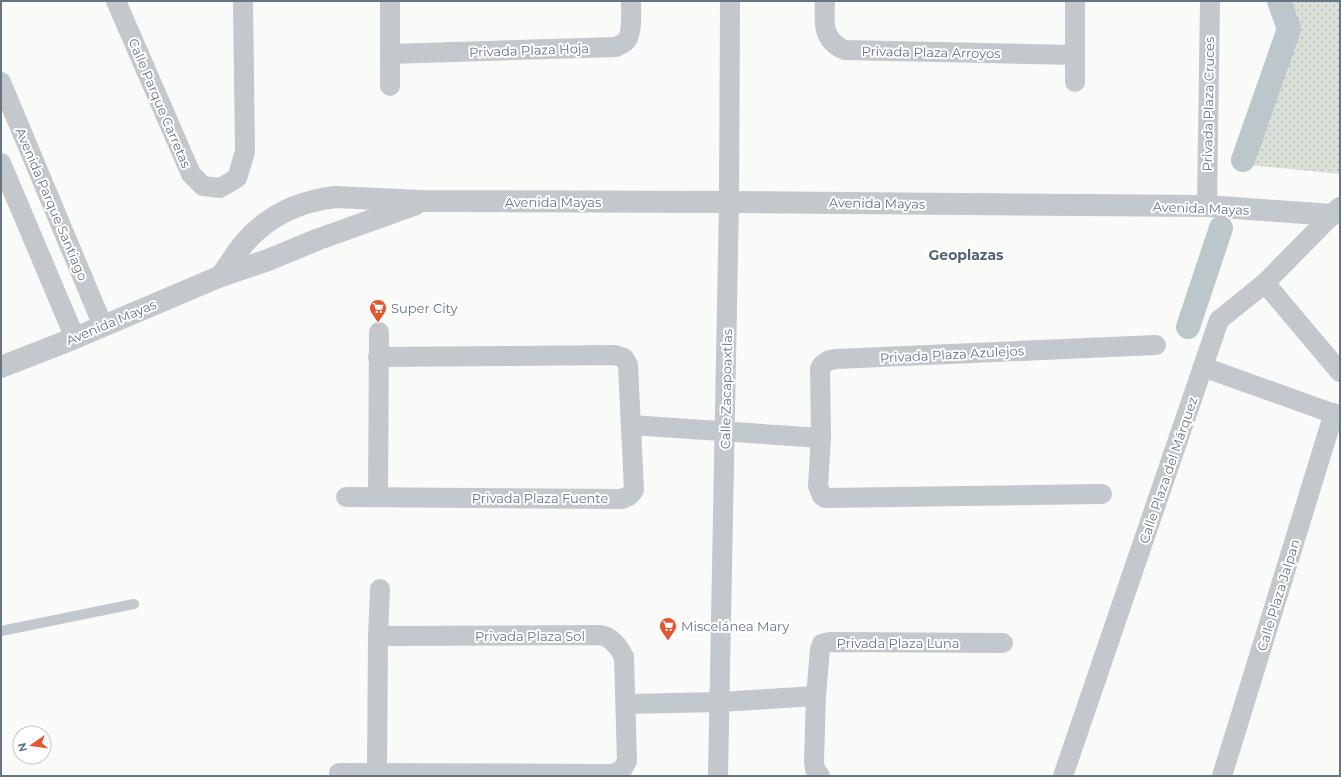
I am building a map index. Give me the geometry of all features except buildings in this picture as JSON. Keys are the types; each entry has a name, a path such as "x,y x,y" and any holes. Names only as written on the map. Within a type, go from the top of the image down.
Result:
{"street":[{"name":"Calle Parque Carretas","path":"116,1 191,174 203,186 220,188 237,178 245,152 243,1"},
{"path":"390,1 390,86"},
{"name":"Privada Plaza Hoja","path":"390,54 616,47 625,43 629,37 631,1"},
{"name":"Calle Zacapoaxtlas","path":"718,776 729,202 730,1"},
{"name":"Privada Plaza Arroyos","path":"825,1 824,26 827,34 833,43 845,50 1075,56"},
{"path":"1075,1 1075,82"},
{"name":"Privada Plaza Cruces","path":"1207,206 1210,1"},
{"name":"Avenida Parque Santiago","path":"1,82 103,326"},
{"path":"1,163 75,338"},
{"name":"Avenida Mayas","path":"221,276 247,240 263,224 285,211 304,203 335,197 422,201 1207,206 1336,212"},
{"name":"Avenida Mayas","path":"1,367 75,338 221,276 268,260 422,201"},
{"name":"Calle Plaza del Márquez","path":"1063,776 1219,320 1265,283 1336,212"},
{"path":"1265,283 1340,372"},
{"path":"378,332 378,497"},
{"name":"Privada Plaza Azulejos","path":"1102,494 825,498 822,496 818,486 820,369 822,364 830,360 1156,345"},
{"name":"Privada Plaza Fuente","path":"346,497 622,499 630,496 634,490 628,365 624,358 615,354 378,357"},
{"path":"1203,367 1337,415"},
{"name":"Calle Plaza Jalpan","path":"1222,776 1337,415"},
{"path":"631,425 820,438"},
{"path":"377,774 378,636 380,589"},
{"name":"Privada Plaza Sol","path":"339,773 613,774 622,770 627,761 624,657 619,648 612,641 603,636 378,636"},
{"name":"Privada Plaza Luna","path":"820,776 814,761 816,696 820,649 822,644 1003,643"},
{"path":"626,704 720,702 816,696"}],"lane":[{"path":"1,631 134,604"}],"shaded area":[{"path":"1288,1 1340,1 1340,174 1249,165 1299,34"}],"waterway":[{"path":"1243,160 1289,29 1279,1"},
{"path":"1188,327 1221,228"}],"place":[{"name":"Super City","path":"378,323"},
{"name":"Miscelánea Mary","path":"668,641"}],"district":[{"name":"Geoplazas","path":"966,255"}]}
